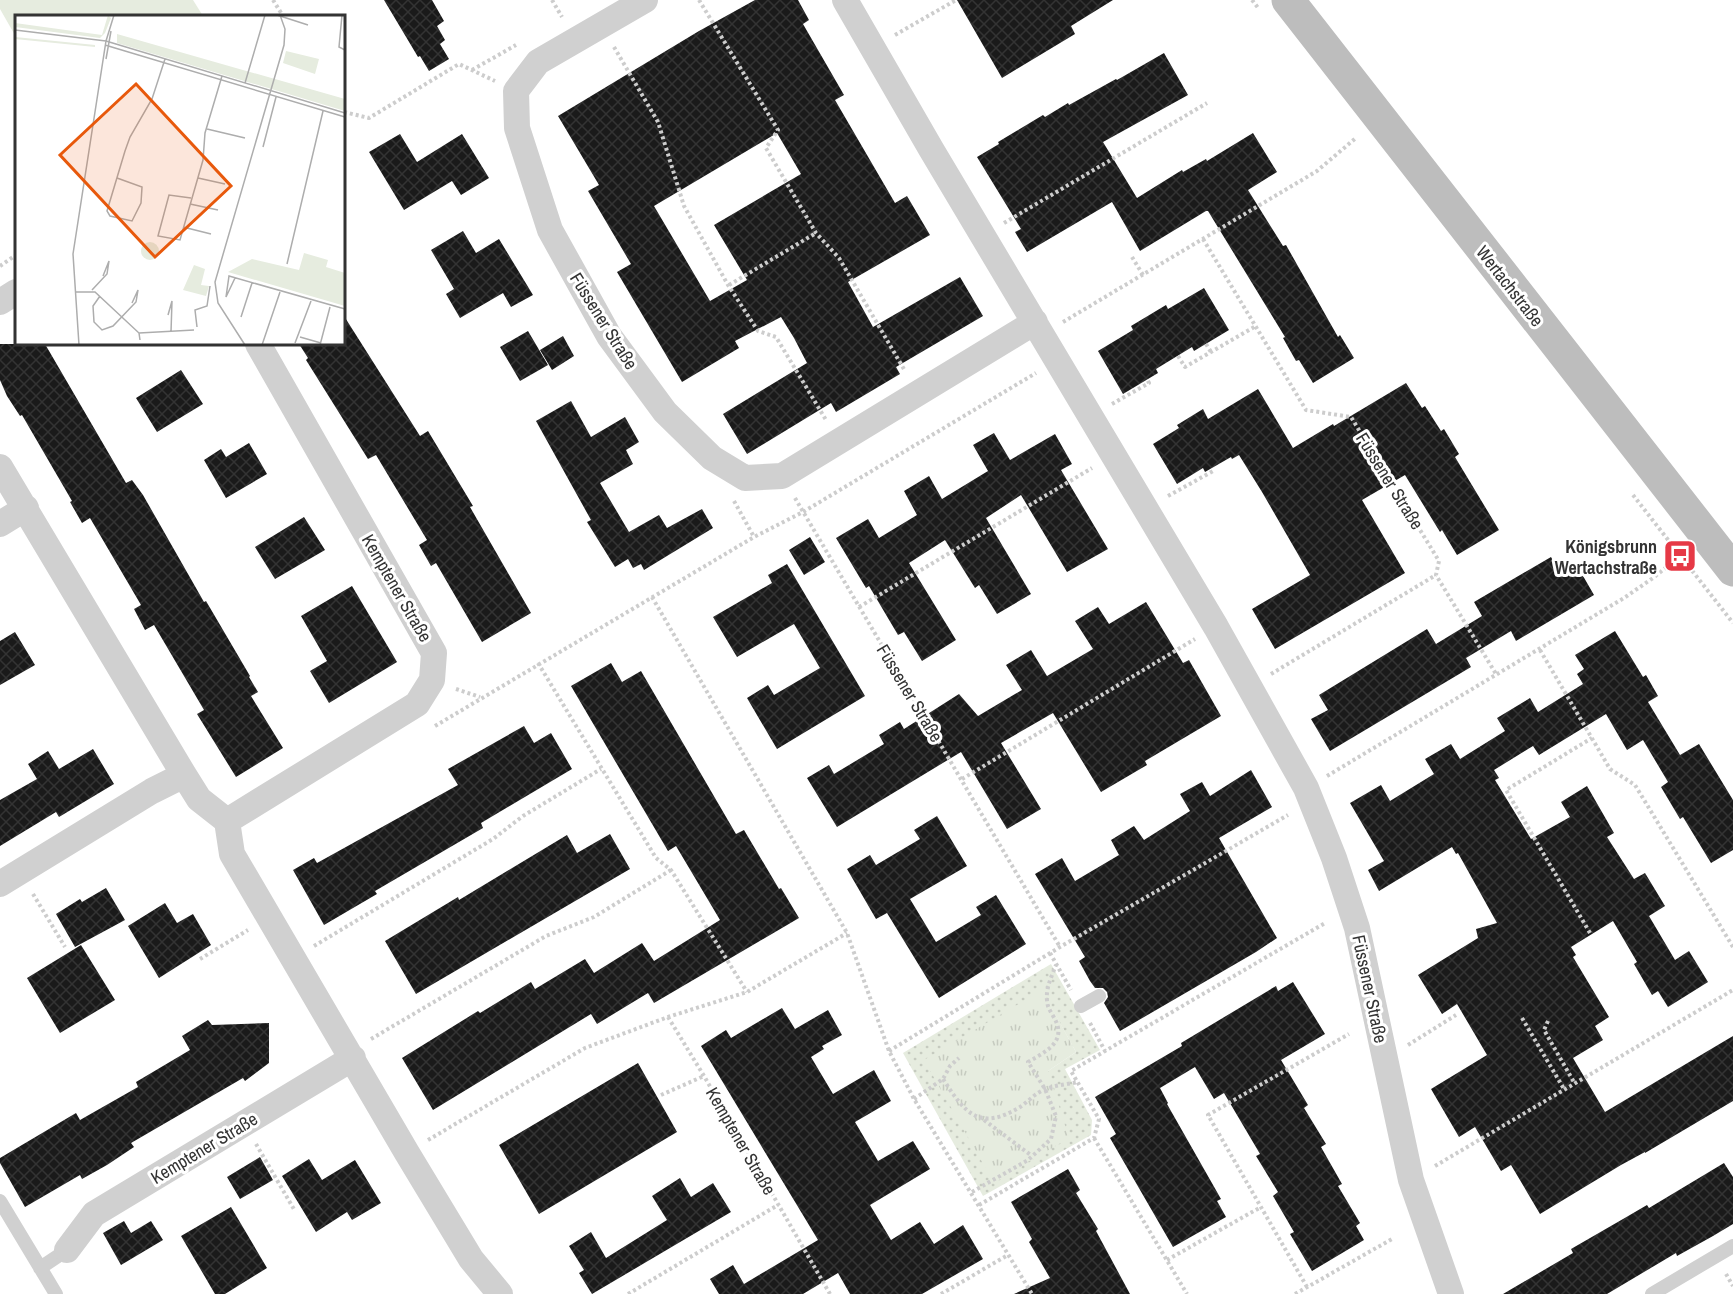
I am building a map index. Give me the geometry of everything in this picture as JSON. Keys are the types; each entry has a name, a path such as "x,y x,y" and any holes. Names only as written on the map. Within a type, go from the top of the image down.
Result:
{"street":[{"path":"516,91 538,62 645,0"},
{"name":"Füssener Straße","path":"845,0 982,236 1216,627 1309,795 1334,858 1357,927 1412,1180 1451,1294"},
{"name":"Wertachstraße","path":"1288,0 1733,570"},
{"name":"Füssener Straße","path":"516,91 517,128 550,230 609,336 665,412 712,458 745,478 782,476 918,393 1038,328"},
{"path":"0,302 15,293"},
{"name":"Kemptener Straße","path":"227,821 417,704 432,680 434,652 259,345"},
{"path":"0,467 199,799 227,821 232,854 269,919 471,1259 500,1294"},
{"path":"0,524 26,508"},
{"path":"10,878 152,791 184,775"},
{"name":"Kemptener Straße","path":"67,1251 94,1214 244,1124 351,1055"}],"lane":[{"path":"1081,1006 1099,996"},
{"path":"0,1201 56,1294"},
{"path":"1652,1294 1733,1246"},
{"path":"40,1269 67,1251"}],"path":[{"path":"273,0 281,15"},
{"path":"699,0 778,130 766,148 816,233 839,258 918,393"},
{"path":"886,40 956,0"},
{"path":"601,25 658,122 684,206 728,285 758,331 776,337 839,441"},
{"path":"345,112 369,118 459,64 516,91"},
{"path":"982,236 1206,103"},
{"path":"1038,328 1143,275 1317,171 1357,137"},
{"path":"728,285 816,233"},
{"name":"Füssener Straße","path":"1203,239 1306,410 1350,417 1439,561 1436,575 1496,674"},
{"path":"0,266 15,256"},
{"path":"1132,257 1143,275"},
{"path":"1178,356 1185,367 1256,326"},
{"path":"1206,344 1212,352"},
{"path":"1032,1294 914,1099 889,1051 847,933 652,597 754,537 803,512 1058,360"},
{"path":"1104,409 1149,383 1147,379"},
{"path":"1364,452 1371,449"},
{"path":"859,607 1113,456"},
{"path":"1160,501 1215,470"},
{"name":"Füssener Straße","path":"782,476 1060,947"},
{"path":"889,1051 1309,795 1496,674 1540,650 1624,598 1680,556"},
{"path":"1250,686 1436,575"},
{"path":"962,779 1216,627"},
{"path":"1540,650 1610,769 1635,785 1733,948"},
{"path":"538,663 656,858 671,870 747,992"},
{"path":"1590,933 1506,790 1592,738"},
{"path":"292,958 493,839 523,816 602,769"},
{"path":"351,1055 546,936 594,917 671,870"},
{"path":"10,878 65,947"},
{"path":"200,959 269,919"},
{"path":"979,1205 1094,1138 1099,1119 1071,1071 1325,922"},
{"path":"407,1153 585,1048 668,1017 747,992 847,933"},
{"path":"1050,953 1105,1052"},
{"path":"972,1192 1032,1156 1051,1139 1056,1116 1045,1089 1028,1062 1048,1050 1057,1041 1059,1031 1048,1006 1047,987 1056,964"},
{"path":"1412,1180 1733,990"},
{"path":"1400,1050 1456,1015"},
{"name":"Kemptener Straße","path":"668,1017 830,1294"},
{"path":"1522,1018 1564,1089"},
{"path":"1548,1021 1544,1030 1575,1084"},
{"name":"Füssener Straße","path":"1307,1287 1208,1115 1349,1034"},
{"path":"914,1099 944,1079 950,1066 959,1058"},
{"name":"Kemptener Straße","path":"661,1095 704,1076"},
{"path":"944,1079 960,1105 1032,1156"},
{"path":"983,1120 995,1119 1019,1108 1045,1089 1078,1082"},
{"path":"244,1124 295,1211"},
{"path":"1094,1138 1187,1294"},
{"name":"Kemptener Straße","path":"628,1294 778,1205"},
{"path":"1167,1260 1261,1208"},
{"path":"1295,1294 1392,1239"},
{"path":"941,1294 1008,1255"}],"green space":[{"path":"0,0 193,0 202,15 15,15 15,35 0,9"},
{"path":"1051,964 1100,1050 1065,1069 1092,1120 1091,1135 983,1196 903,1053","holes":["1042,991 1076,1052 1048,1071"]},
{"path":"1042,990 1076,1052 1048,1071 1069,1138 994,1183 924,1060"}],"building":[{"path":"384,0 432,0 444,21 437,26 445,40 440,44 449,59 429,71"},
{"path":"755,0 798,0 809,20 803,24 844,95 835,100 895,203 907,196 930,235 848,282 873,327 960,277 983,316 896,367 900,374 836,412 831,403 747,454 723,414 807,363 794,338 781,317 735,341 739,348 682,382 617,272 631,264 588,191 599,185 558,116","holes":["777,133 801,174 714,225 747,280 710,301 654,206"]},
{"path":"957,0 1113,0 1071,26 1075,34 1002,78"},
{"path":"1164,53 1188,95 1103,142 1137,198 1182,170 1183,172 1206,159 1207,161 1253,133 1277,172 1248,190 1283,246 1286,245 1338,337 1340,335 1354,358 1313,383 1299,360 1296,361 1283,338 1285,337 1208,211 1140,251 1112,202 1027,252 1015,232 1021,229 977,157 1043,115 1045,117 1068,103 1069,105"},
{"path":"400,134 417,162 462,134 489,178 461,195 452,181 404,210 369,152"},
{"path":"463,231 476,253 499,239 533,295 511,307 503,293 460,318 446,294 454,289 431,250"},
{"path":"1204,288 1229,330 1194,351 1192,347 1156,369 1158,373 1123,394 1098,351 1133,330 1131,326 1166,305 1168,309"},
{"path":"345,318 420,436 428,431 473,506 470,507 531,613 482,642 436,563 431,566 419,545 427,540 376,455 368,459 306,360 308,358 300,345 345,345"},
{"path":"528,331 548,365 520,381 500,347"},
{"path":"563,336 574,356 552,370 540,350"},
{"path":"0,344 46,345 126,483 132,480 143,495 204,602 206,601 258,692 251,696 283,748 236,777 197,714 204,710 154,625 145,630 134,609 141,605 90,518 82,523 70,502 72,501 22,415 20,416 7,396 0,380"},
{"path":"181,370 203,404 157,432 136,398"},
{"path":"1406,383 1422,408 1425,406 1441,431 1444,429 1459,454 1455,457 1499,530 1457,555 1405,475 1362,500 1405,573 1275,649 1252,609 1310,575 1262,492 1239,455 1205,472 1203,468 1177,484 1153,444 1179,428 1177,425 1203,409 1208,419 1258,389 1293,448"},
{"path":"571,401 591,437 625,417 639,442 626,450 633,464 600,483 629,532 659,515 667,528 702,509 713,528 644,570 641,564 633,568 628,559 615,567 587,522 591,520 536,421"},
{"path":"994,433 1010,460 1055,434 1072,464 1061,470 1108,549 1067,572 1021,495 986,518 1031,594 997,614 979,585 975,588 945,540 909,563 956,640 922,661 904,632 898,635 869,586 866,588 836,538 868,519 879,538 917,515 904,491 929,476 942,499 988,471 973,445"},
{"path":"249,443 267,474 226,498 204,460 221,449 226,457"},
{"path":"304,517 325,550 275,579 255,547"},
{"path":"810,537 825,562 804,575 789,550"},
{"path":"1551,557 1559,572 1575,562 1594,595 1516,641 1511,631 1466,658 1471,667 1330,751 1311,719 1328,710 1319,695 1427,629 1436,644 1482,616 1474,602"},
{"path":"787,564 865,696 777,749 747,698 768,685 774,695 820,668 794,624 737,657 713,617 772,583 768,575"},
{"path":"352,586 397,662 329,703 310,671 327,661 301,616"},
{"path":"1146,602 1183,663 1189,660 1221,716 1145,761 1147,765 1101,792 1053,713 1001,743 1041,809 1007,829 961,752 837,827 807,778 829,765 834,774 884,744 879,735 900,722 904,729 959,694 978,716 1022,690 1006,665 1031,650 1047,676 1093,649 1075,621 1098,607 1109,624"},
{"path":"1615,631 1643,677 1646,675 1658,696 1648,702 1680,755 1699,744 1733,800 1733,850 1711,863 1683,817 1680,819 1661,787 1668,782 1643,740 1627,750 1606,714 1539,755 1533,746 1494,770 1499,778 1495,780 1531,839 1570,817 1561,802 1587,786 1614,833 1607,837 1634,879 1645,873 1665,906 1649,916 1675,960 1689,951 1708,982 1668,1007 1658,991 1652,995 1634,964 1637,962 1613,921 1571,947 1576,955 1573,957 1609,1017 1595,1026 1603,1040 1573,1058 1605,1112 1733,1036 1733,1101 1540,1214 1511,1165 1501,1171 1475,1127 1459,1137 1431,1089 1487,1055 1457,1004 1442,1014 1418,975 1478,938 1476,929 1497,923 1458,853 1456,854 1452,847 1379,891 1368,870 1384,861 1350,803 1381,785 1390,801 1434,774 1425,759 1451,744 1460,759 1505,731 1497,718 1530,698 1538,712 1583,684 1577,674 1584,669 1575,655"},
{"path":"15,632 35,665 0,685 0,641"},
{"path":"611,663 622,682 641,671 736,834 744,830 799,918 654,1003 648,993 597,1024 591,1014 433,1110 402,1058 478,1011 480,1013 531,982 535,989 585,959 594,973 642,943 654,961 720,920 676,846 668,851 571,686"},
{"path":"524,726 534,743 551,733 572,769 481,823 483,828 375,891 377,894 324,925 293,870 314,858 317,863 458,785 448,769"},
{"path":"93,749 114,784 59,817 56,812 0,846 0,800 37,779 28,764 48,751 59,769"},
{"path":"1251,770 1272,807 1219,838 1277,938 1120,1031 1104,1003 1108,997 1107,992 1103,988 1095,988 1090,981 1079,961 1085,957 1035,874 1062,858 1075,881 1119,855 1111,840 1134,826 1144,840 1190,811 1180,794 1202,782 1210,796"},
{"path":"937,816 967,866 910,899 936,942 981,915 976,907 996,895 1026,944 939,998 887,913 876,919 847,869 870,855 876,865 920,839 914,830"},
{"path":"610,834 630,869 416,994 385,941 458,897 459,900 567,835 577,853"},
{"path":"106,888 125,920 75,947 56,914 80,899 82,902"},
{"path":"165,903 177,923 193,914 211,945 159,978 128,926"},
{"path":"81,945 115,1000 60,1033 27,978"},
{"path":"1293,982 1325,1034 1281,1060 1308,1105 1304,1108 1326,1144 1321,1147 1342,1184 1338,1186 1360,1223 1356,1226 1364,1240 1312,1271 1290,1234 1294,1232 1273,1196 1278,1192 1256,1156 1260,1154 1224,1093 1214,1099 1195,1067 1160,1088 1221,1199 1217,1201 1226,1217 1173,1247 1110,1138 1116,1134 1095,1097 1182,1046 1181,1043 1276,986 1278,991"},
{"path":"782,1008 795,1029 828,1010 842,1035 822,1046 824,1049 811,1057 833,1094 874,1070 891,1101 855,1122 878,1161 913,1141 930,1169 870,1205 891,1240 920,1222 934,1244 963,1225 983,1259 922,1294 850,1294 838,1273 803,1294 719,1294 710,1279 733,1265 744,1284 818,1240 701,1046 726,1030 731,1038"},
{"path":"208,1020 212,1025 269,1023 269,1063 245,1081 243,1078 131,1143 134,1147 107,1165 82,1179 80,1175 25,1207 0,1163 0,1158 76,1113 80,1120 138,1087 136,1082 190,1050 182,1036"},
{"path":"638,1063 677,1132 539,1214 499,1145"},
{"path":"260,1157 273,1180 240,1199 227,1177"},
{"path":"309,1159 322,1180 355,1160 381,1203 352,1220 347,1212 316,1232 282,1176"},
{"path":"1724,1163 1733,1177 1733,1224 1713,1236 1677,1256 1676,1253 1607,1294 1503,1294 1573,1253 1571,1249 1647,1205 1649,1208"},
{"path":"1068,1169 1080,1190 1076,1193 1098,1229 1096,1231 1130,1294 1014,1294 1050,1278 1029,1242 1032,1239 1011,1202"},
{"path":"680,1178 691,1197 713,1183 731,1212 592,1294 579,1273 584,1270 569,1246 591,1232 606,1258 667,1220 652,1196"},
{"path":"231,1207 267,1268 225,1294 215,1294 181,1236"},
{"path":"124,1221 131,1233 151,1221 163,1240 121,1265 103,1233"}],"place":[{"name":"Königsbrunn Wertachstraße","path":"1680,556"}]}
